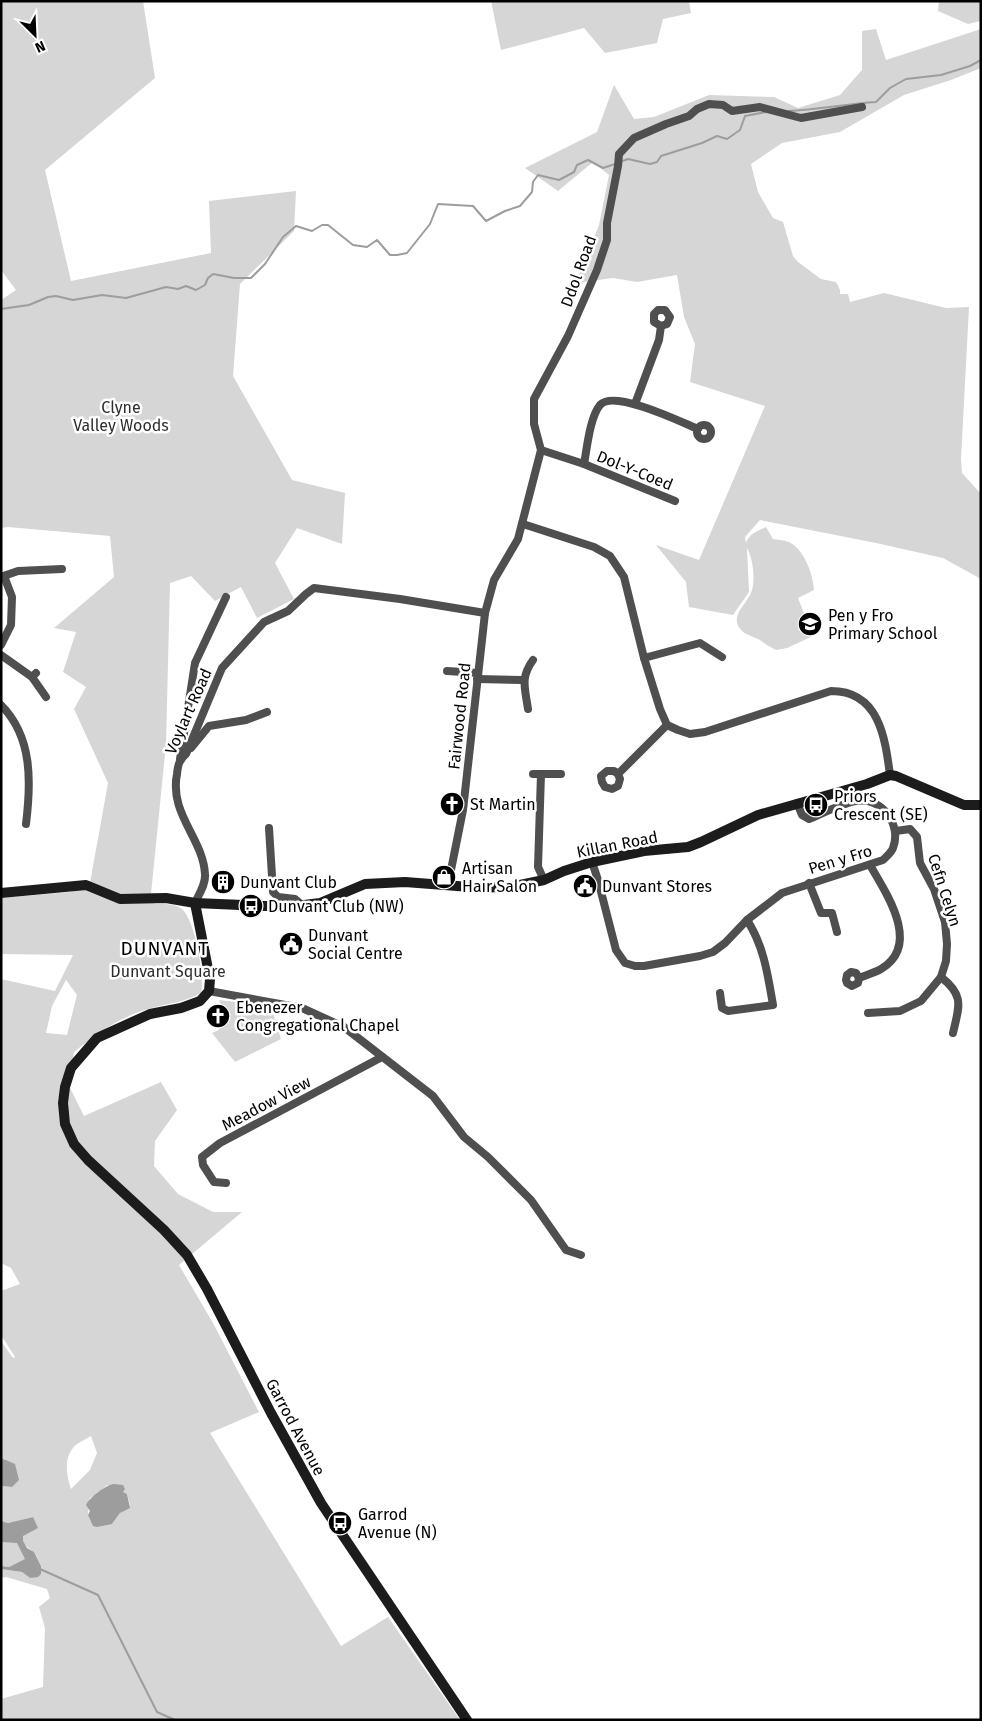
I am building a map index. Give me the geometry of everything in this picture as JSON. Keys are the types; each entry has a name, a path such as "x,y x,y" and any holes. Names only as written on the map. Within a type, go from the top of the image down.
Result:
{"main road":[{"name":"Killan Road","path":"1,893 86,885 120,898 166,898 194,903 288,907 320,903 365,884 405,882 483,888 515,886 544,880 592,862 644,851 688,847 758,815 867,784 890,775"},
{"path":"890,775 934,791 964,805 981,805"},
{"path":"194,903 210,979 209,991"},
{"name":"Garrod Avenue","path":"209,991 200,1001 180,1008 150,1014 97,1038 71,1068 65,1087 63,1104 65,1124 74,1144 88,1160 164,1230 187,1255 321,1503 467,1720"}],"street":[{"name":"Ddol Road","path":"542,450 534,424 534,399 568,336 597,270 606,240 607,223 619,154 634,138 688,116 697,109 709,104 723,105 732,111 760,107 801,118 862,107"},
{"path":"635,404 659,340 662,326"},
{"name":"Dol-Y-Coed","path":"584,464 596,412 602,403 610,399 635,404 698,429"},
{"name":"Dol-Y-Coed","path":"542,450 584,464 675,501"},
{"path":"542,450 523,524 594,547 610,556 624,577 644,658 667,725 690,734 705,732 831,691 844,691 858,698 872,710 881,726 886,742 890,775"},
{"name":"Fairwood Road","path":"448,885 463,810 485,614 494,580 518,539 523,524"},
{"path":"1,645 11,625 12,596 2,576 18,571 63,570"},
{"name":"Voylart Road","path":"194,903 204,882 205,874 200,852 177,804 174,787 183,757 222,668 264,622 288,611 314,588 400,599 485,614"},
{"path":"183,757 195,663 226,597"},
{"path":"644,658 700,644 722,657"},
{"path":"1,655 34,675 46,697"},
{"path":"528,708 523,680 526,670 533,660"},
{"path":"447,671 523,680"},
{"path":"1,705 18,728 27,754 30,782 24,809 26,824"},
{"path":"183,757 209,726 246,720 267,712"},
{"path":"618,774 667,725"},
{"path":"533,774 561,774"},
{"path":"541,774 538,867 544,880"},
{"path":"797,803 802,815 809,819 857,801 870,802 879,805 889,815 896,831"},
{"path":"269,828 273,892 278,897 296,899 302,905"},
{"name":"Cefn Celyn","path":"868,1013 900,1011 920,1001 941,977 946,961 945,922 934,889 920,863 917,837 910,829 896,831"},
{"name":"Pen y Fro","path":"592,862 616,950 625,963 644,966 713,952 725,943 747,920 782,893 883,860 893,849 896,831"},
{"path":"859,978 882,969 894,957 899,944 900,928 896,911 870,865"},
{"path":"809,883 821,913 832,913 837,932"},
{"path":"720,993 722,1008 728,1011 773,1005 766,964 755,932 747,920"},
{"path":"941,977 956,992 958,1002 953,1032"},
{"path":"209,991 302,1008 344,1027 433,1096 464,1137 488,1157 531,1200 566,1250 581,1255"},
{"name":"Meadow View","path":"226,1183 214,1182 202,1164 202,1157 220,1143 382,1057"}],"green space":[{"name":"Clyne Valley Woods","path":"1,1 143,1 155,78 45,170 71,281 211,253 209,201 296,191 294,231 240,284 233,376 292,480 345,493 342,544 297,528 275,563 294,599 257,618 241,587 215,601 191,576 170,583 166,744 151,894 155,904 176,906 187,915 198,949 202,975 201,993 188,999 135,1013 99,1033 74,1052 69,1086 84,1116 161,1082 177,1110 155,1141 154,1166 178,1194 213,1212 242,1212 179,1265 213,1323 259,1412 210,1433 341,1646 388,1617 460,1720 1,1720 1,1701 3,1702 1,1699 43,1687 45,1628 39,1607 50,1598 47,1589 6,1577 1,1578 1,1569 22,1572 30,1578 41,1566 33,1551 25,1545 22,1536 28,1532 33,1517 8,1523 1,1521 1,1486 12,1487 6,1460 1,1458 1,1341 13,1358 15,1357 1,1335 1,1291 20,1284 11,1268 1,1263 1,979 55,991 73,955 1,954 1,898 70,892 90,883 108,783 74,709 86,687 63,672 76,632 54,628 114,577 110,536 8,527 1,528 1,300 16,290 1,270","holes":["66,980 77,995 67,1035 46,1033 52,1006","91,1436 97,1453 90,1470 71,1489 67,1465 69,1454 77,1444","107,1485 127,1494 130,1505 120,1513 112,1524 88,1515 90,1498"]},
{"path":"491,1 689,1 691,13 663,19 657,43 605,53 584,28 501,50"},
{"path":"939,1 981,1 981,21 968,24 938,11"},
{"path":"876,29 886,60 981,29 981,68 904,95 840,132 782,143 751,164 758,192 773,218 783,222 793,256 821,279 836,282 840,294 848,294 850,302 884,293 946,308 969,307 961,459 962,473 981,494 981,579 943,558 760,520 745,537 746,543 751,535 766,527 773,539 783,540 794,545 807,563 814,590 798,598 813,636 787,648 776,650 742,631 738,626 737,616 753,588 754,576 747,548 749,592 733,615 689,607 686,582 656,545 699,560 765,406 690,382 695,344 684,317 677,275 637,282 613,278 576,283 599,225 609,175 593,162 558,191 525,168 597,132 614,85 634,119 654,117 709,95 774,97 798,108 840,95 862,70 862,31"},
{"path":"219,1000 271,1006 281,1039 235,1062 212,1033 228,1023"},
{"path":"1,1542 17,1542 26,1559 9,1567 1,1566"}],"shaded area":[{"path":"1,1458 15,1464 19,1480 12,1487 1,1486"},
{"path":"114,1484 123,1485 125,1489 123,1492 127,1494 130,1508 120,1513 112,1524 93,1526 88,1515 90,1511 86,1505 99,1492"},
{"path":"33,1517 38,1528 23,1536 23,1541 27,1548 34,1552 41,1566 41,1574 38,1577 30,1578 22,1572 1,1569 1,1566 9,1567 25,1559 17,1543 1,1542 1,1521 8,1523"}],"waterway":[{"path":"788,111 876,102 890,88 906,79 941,75 970,66 981,60"},
{"path":"620,162 628,159 650,164 657,162 661,156 702,143 717,136 727,139 740,130 745,116 766,112"},
{"path":"1,309 29,305 48,297 56,296 73,300 102,295 126,298 166,287 178,289 186,286 196,290 205,285 208,278 213,274 234,278 251,278 265,264 283,237 296,226 312,231 322,225 328,225 353,245 367,247 377,240 390,255 407,253 430,224 438,204 473,206 486,221 520,206 532,192 533,182 538,175 559,180 574,172 577,165 588,160 603,168 615,164"},
{"path":"40,1569 98,1595 157,1712 175,1720"}],"place":[{"name":"Pen y Fro Primary School","path":"810,624"},
{"name":"St Martin","path":"452,804"},
{"name":"Priors Crescent (SE)","path":"816,805"},
{"name":"Artisan Hair Salon","path":"444,877"},
{"name":"Dunvant Club","path":"223,882"},
{"name":"Dunvant Stores","path":"585,886"},
{"name":"Dunvant Club (NW)","path":"251,906"},
{"name":"Dunvant Social Centre","path":"291,944"},
{"name":"Ebenezer Congregational Chapel","path":"218,1016"},
{"name":"Garrod Avenue (N)","path":"340,1523"}],"district":[{"name":"DUNVANT","path":"165,948"}],"park label":[{"name":"Dunvant Square","path":"168,971"}]}
